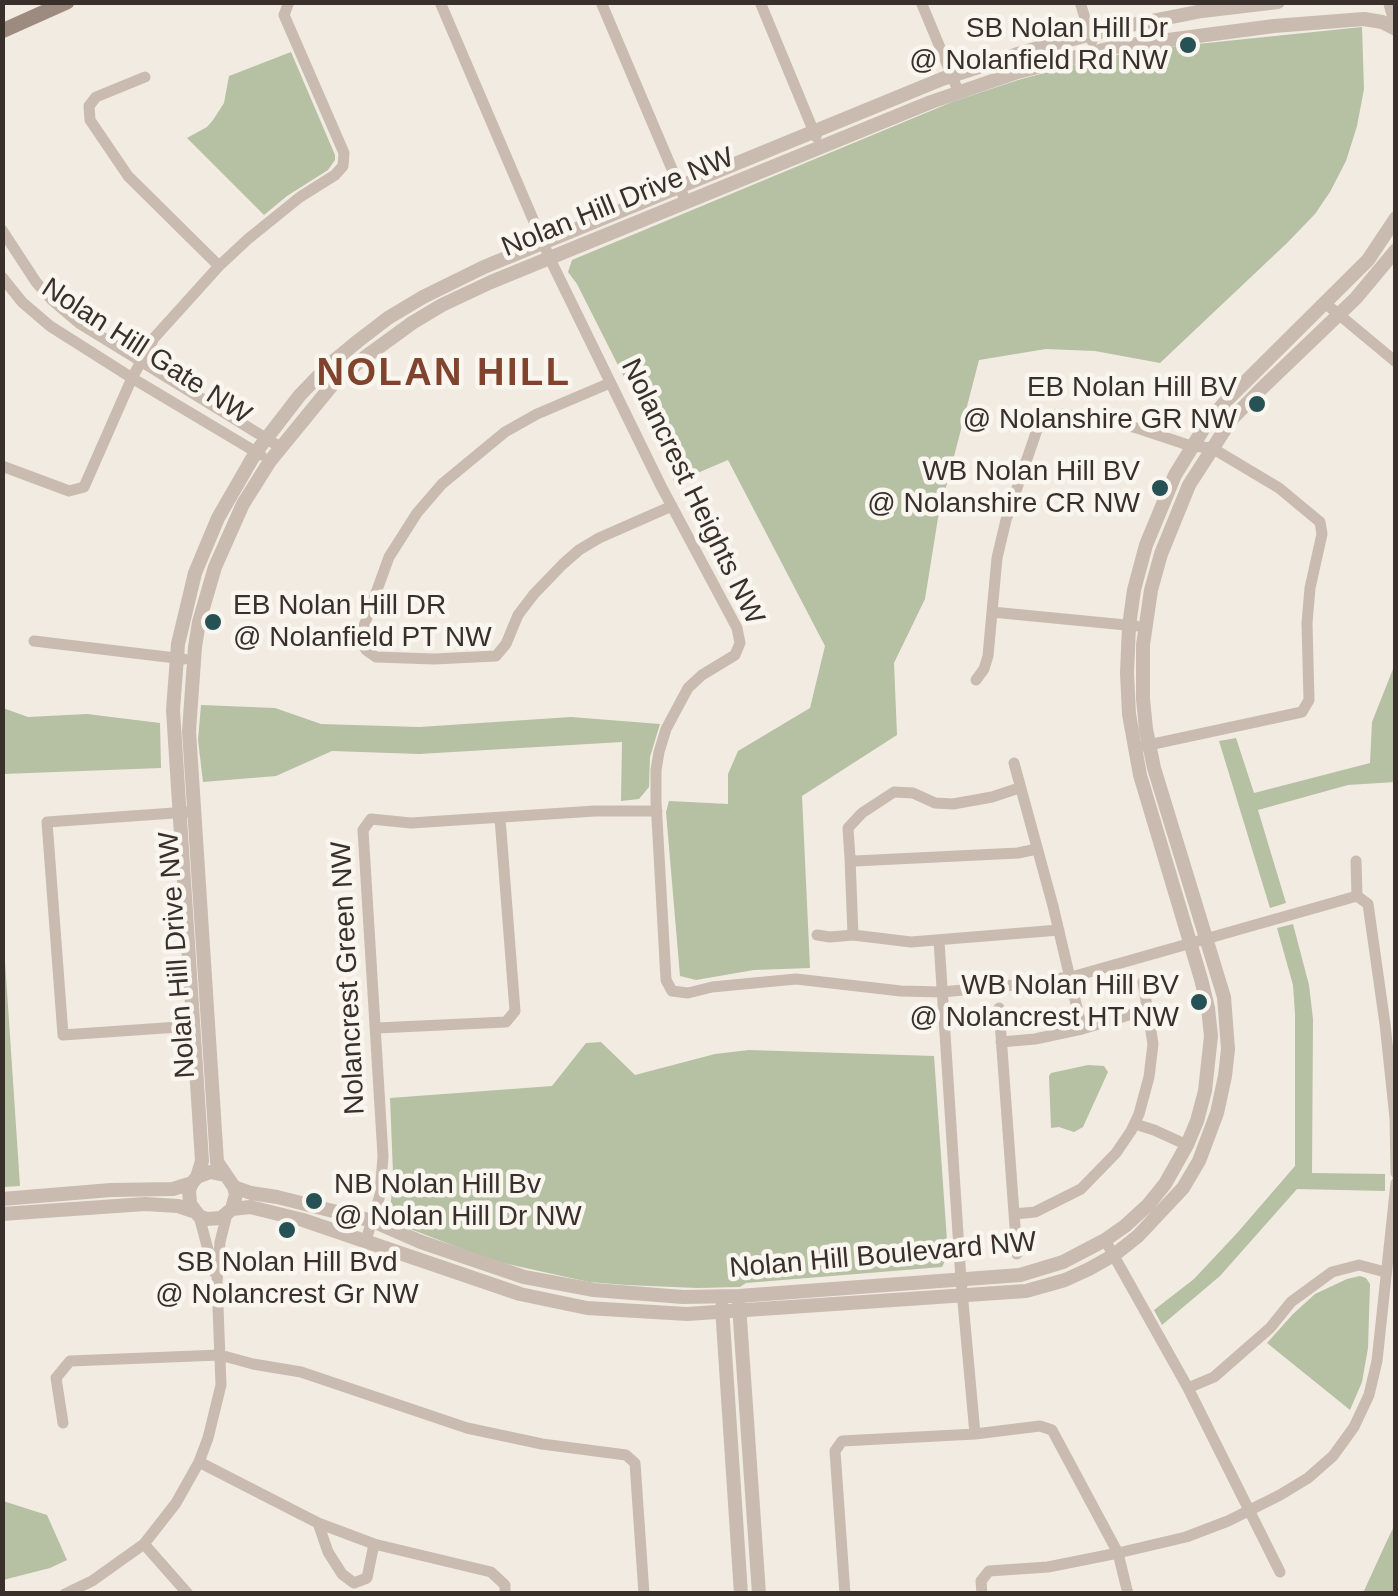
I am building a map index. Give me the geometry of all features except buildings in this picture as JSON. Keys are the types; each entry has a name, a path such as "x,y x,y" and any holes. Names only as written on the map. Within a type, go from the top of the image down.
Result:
{"main road":[{"path":"2,31 66,2"}],"street":[{"path":"2,466 68,491 84,487 154,338 219,266 273,218 335,176 343,166 344,153 284,15 288,2"},
{"name":"Nolancrest Heights NW","path":"440,2 550,259 672,506 738,628 740,643 734,655 702,674 688,688 676,707 659,752 656,812 666,980 672,992 796,980 942,992 1025,984 1071,976 1356,896"},
{"path":"602,2 686,202"},
{"path":"760,2 818,140"},
{"path":"921,2 959,92"},
{"path":"1080,2 1095,52"},
{"name":"Nolan Hill Drive NW","path":"230,1181 217,1162 193,1026 186,812 193,660 199,622 220,554 242,504 280,447 333,384 390,338 442,306 686,202 952,76 1028,51 1164,18 1219,6 1278,2"},
{"path":"1390,2 1396,26"},
{"path":"1219,6 1222,32"},
{"name":"Nolan Hill Drive NW","path":"194,1180 202,1161 205,1095 186,812 173,710 176,659 188,598 218,518 266,438 329,366 388,318 469,274 680,187 1018,72 1115,46 1222,32 1364,18 1396,26"},
{"path":"145,77 96,96 89,106 90,120 128,176 219,266"},
{"name":"Nolan Hill Boulevard NW","path":"1202,447 1226,400 1368,260 1396,218"},
{"name":"Nolan Hill Gate NW","path":"2,230 36,282 79,323 280,447"},
{"name":"Nolan Hill Boulevard NW","path":"230,1211 242,1207 266,1210 520,1294 587,1308 687,1314 722,1312 739,1303 962,1288 1026,1291 1114,1255 1150,1225 1183,1188 1199,1161 1217,1113 1228,1049 1224,997 1128,714 1137,626 1134,590 1146,545 1167,492 1202,447 1338,314 1396,250"},
{"name":"Nolan Hill Gate NW","path":"2,277 22,302 50,326 270,461"},
{"path":"1325,303 1396,362"},
{"path":"610,383 505,432 442,484 417,513 389,558 360,638 366,650 376,657 496,656 506,644 518,615 563,564 599,538 672,506"},
{"path":"976,680 988,656 1006,520 1039,424 1061,414 1106,420 1202,447 1279,488 1320,522 1322,534 1310,588 1309,700 1302,712 1142,747"},
{"path":"992,612 1137,626"},
{"path":"34,641 193,660"},
{"name":"Nolan Hill Boulevard NW","path":"962,1288 1063,1262 1125,1226 1148,1205 1171,1175 1198,1120 1211,1036 1208,1008 1144,791 1142,747"},
{"path":"1014,763 1082,1029"},
{"path":"852,935 848,828 862,813 894,792 912,792 935,803 954,804 992,798 1020,788"},
{"name":"Nolancrest Green NW","path":"366,1240 380,1194 384,1156 363,830 371,819 410,824 595,811 656,812"},
{"name":"Nolan Hill Drive NW","path":"186,812 48,822 63,1036 193,1026"},
{"path":"377,1028 506,1022 515,1011 500,818"},
{"path":"850,858 855,861 1018,854 1037,848"},
{"path":"1356,861 1356,896 1368,904 1393,1099 1396,1172"},
{"path":"817,935 911,942 1059,930"},
{"path":"939,941 975,1434"},
{"path":"1014,1214 1036,1212 1081,1190 1116,1153 1135,1124 1154,1044 1143,982"},
{"path":"999,1008 1017,1254"},
{"path":"1001,1042 1082,1029 1149,1010"},
{"path":"1135,1124 1188,1145"},
{"path":"2,1199 173,1189 210,1172 230,1181 236,1194 220,1242 217,1281 221,1385 199,1462 176,1504 144,1544 92,1581 65,1594"},
{"path":"194,1180 188,1197 217,1281"},
{"name":"Nolan Hill Boulevard NW","path":"230,1181 243,1191 373,1221 524,1277 594,1290 683,1298 720,1296 739,1303"},
{"path":"982,1594 981,1581 989,1571 1048,1567 1118,1553 1186,1537 1228,1521 1308,1478 1333,1456 1354,1427 1369,1395 1377,1360 1396,1183"},
{"path":"2,1214 145,1204 178,1206 214,1220 230,1211"},
{"path":"1105,1240 1188,1388 1280,1572"},
{"path":"1188,1388 1214,1377 1270,1328 1292,1302 1332,1272 1359,1265 1385,1272"},
{"path":"720,1296 741,1594"},
{"path":"739,1303 760,1594"},
{"path":"63,1422 56,1378 70,1361 220,1355 301,1372 467,1428 542,1444 626,1455 635,1464 644,1594"},
{"path":"844,1594 835,1451 842,1442 1040,1426 1052,1430 1118,1553 1128,1594"},
{"path":"199,1462 318,1523 374,1544 490,1572 505,1585 506,1594"},
{"path":"318,1523 328,1552 342,1574 354,1583 367,1578 374,1544"},
{"path":"144,1544 188,1594"}],"green space":[{"path":"1362,27 1364,89 1357,126 1346,161 1330,192 1287,243 1160,363 1095,351 1046,349 979,360 938,518 925,599 894,663 897,735 802,796 810,968 754,970 696,980 680,976 666,812 669,801 728,804 728,774 738,751 810,708 825,646 728,460 674,483 672,472 568,272 572,260 952,102 1018,80 1149,49"},
{"path":"291,52 335,160 328,170 264,215 187,138 213,120 224,103 229,76"},
{"path":"1395,664 1395,782 1348,785 1258,810 1286,903 1270,908 1219,741 1236,738 1254,793 1370,763 1372,722"},
{"path":"201,705 275,708 321,724 419,727 571,717 660,724 650,757 649,787 639,799 621,801 622,742 419,754 332,751 276,776 203,782 198,740"},
{"path":"3,708 28,717 87,714 160,723 161,768 3,774"},
{"path":"2,916 20,1186 3,1187 2,1187"},
{"path":"1293,924 1309,985 1313,1019 1312,1173 1385,1174 1385,1191 1297,1189 1220,1276 1162,1325 1154,1310 1194,1279 1295,1166 1293,985 1277,928"},
{"path":"601,1042 635,1075 715,1054 749,1050 934,1056 948,1255 942,1267 746,1283 740,1287 626,1285 589,1282 494,1261 397,1224 390,1214 390,1098 552,1086 586,1043"},
{"path":"1088,1065 1104,1066 1108,1072 1083,1127 1074,1132 1051,1128 1049,1076"},
{"path":"1360,1276 1370,1284 1368,1348 1362,1382 1350,1410 1267,1343 1315,1294"},
{"path":"3,1501 47,1515 67,1560 3,1580"},
{"path":"1395,1524 1395,1593 1363,1593 1385,1545"}],"place":[{"name":"SB Nolan Hill Dr @ Nolanfield Rd NW","path":"1188,45"},
{"name":"EB Nolan Hill BV @ Nolanshire GR NW","path":"1257,404"},
{"name":"WB Nolan Hill BV @ Nolanshire CR NW","path":"1160,488"},
{"name":"EB Nolan Hill DR @ Nolanfield PT NW","path":"213,622"},
{"name":"WB Nolan Hill BV @ Nolancrest HT NW","path":"1199,1002"},
{"name":"NB Nolan Hill Bv @ Nolan Hill Dr NW","path":"314,1201"},
{"name":"SB Nolan Hill Bvd @ Nolancrest Gr NW","path":"287,1230"}],"district":[{"name":"NOLAN HILL","path":"444,375"}]}
